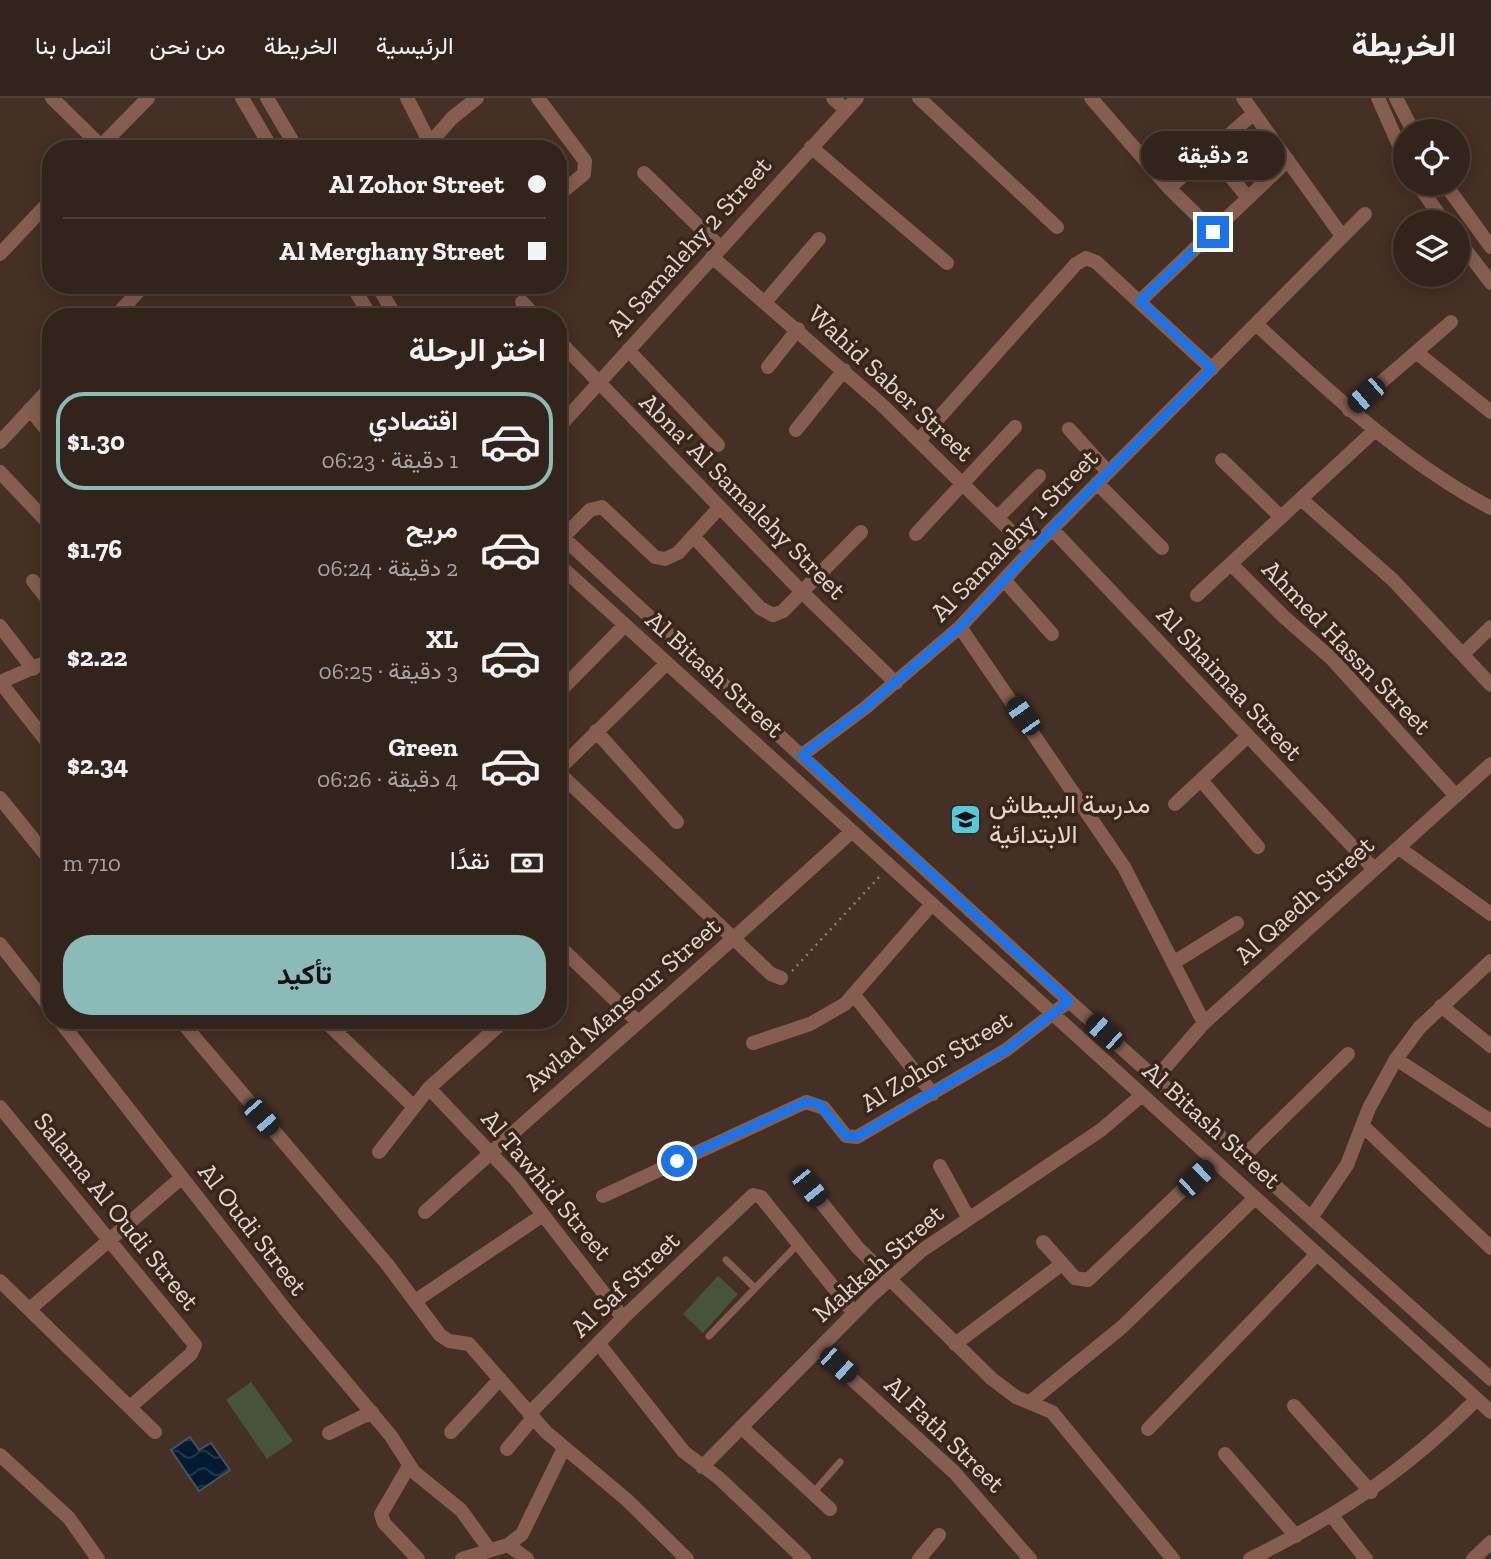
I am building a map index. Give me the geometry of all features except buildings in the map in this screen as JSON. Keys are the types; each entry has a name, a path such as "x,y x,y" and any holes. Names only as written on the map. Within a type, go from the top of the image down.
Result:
{"street":[{"path":"52,98 93,140"},
{"path":"109,140 149,98"},
{"path":"242,98 267,140"},
{"path":"267,98 289,140"},
{"path":"407,98 426,140"},
{"path":"538,98 586,160 584,174 567,188"},
{"path":"834,98 846,110"},
{"name":"Al Samalehy 2 Street","path":"567,418 857,98"},
{"path":"919,98 1057,227"},
{"path":"1091,98 1169,188 1213,232"},
{"path":"1243,98 1342,236"},
{"path":"1378,98 1393,132"},
{"path":"1396,98 1407,119"},
{"path":"435,140 471,100"},
{"path":"1169,188 1254,113"},
{"path":"811,147 947,263"},
{"path":"1210,151 1248,198"},
{"path":"1140,301 1288,160"},
{"name":"Wahid Saber Street","path":"644,173 716,252 766,301 919,440 1031,551"},
{"path":"1454,196 1491,247"},
{"path":"0,254 42,210"},
{"name":"Al Samalehy 1 Street","path":"802,755 896,683 960,627 1097,483 1365,214"},
{"path":"766,301 819,239"},
{"path":"1470,255 1490,279"},
{"path":"919,440 1078,261 1086,258 1093,260 1140,301 1212,369"},
{"path":"127,308 137,294"},
{"path":"522,302 528,308"},
{"path":"1349,410 1451,322"},
{"path":"1256,324 1374,431 1438,478 1491,508"},
{"path":"768,367 798,329"},
{"name":"Abna' Al Samalehy Street","path":"567,349 719,508 896,683"},
{"path":"628,350 718,445"},
{"path":"1416,352 1491,412"},
{"path":"796,430 844,370"},
{"path":"0,442 42,396"},
{"path":"30,409 42,424"},
{"path":"916,534 1015,427"},
{"path":"1069,429 1108,472"},
{"path":"1197,595 1374,431"},
{"path":"1222,460 1281,517"},
{"path":"0,472 42,516"},
{"path":"998,517 1039,476"},
{"path":"1097,483 1162,548"},
{"path":"1301,499 1393,580 1491,685"},
{"path":"567,529 597,506 606,508 660,559 674,556 719,508"},
{"name":"Al Shaimaa Street","path":"1052,529 1374,869"},
{"path":"693,536 766,614 780,613 860,532"},
{"name":"Al Bitash Street","path":"567,541 1069,1001 1491,1380"},
{"name":"Ahmed Hassn Street","path":"1231,564 1284,617 1332,659 1456,796"},
{"name":"Al Bitash Street","path":"567,572 1491,1412"},
{"path":"33,581 42,592"},
{"path":"1005,581 1052,634"},
{"path":"567,684 625,625"},
{"path":"0,626 33,669"},
{"path":"960,627 1110,845 1203,1023"},
{"path":"1462,654 1491,627"},
{"path":"680,675 696,659"},
{"path":"567,762 667,663"},
{"path":"42,664 0,682 42,736"},
{"path":"596,731 677,822"},
{"path":"1175,804 1247,737"},
{"name":"Al Qaedh Street","path":"1156,1078 1203,1023 1490,768"},
{"path":"567,780 734,939 774,976 781,978"},
{"path":"1201,780 1258,847"},
{"path":"0,798 42,850"},
{"name":"Awlad Mansour Street","path":"425,1212 851,832"},
{"path":"1399,848 1491,914"},
{"path":"753,1043 824,1018 854,995 932,904"},
{"path":"1173,963 1237,923"},
{"path":"0,944 42,998"},
{"path":"567,954 636,1021"},
{"path":"1311,1218 1342,1174 1396,1059 1441,1006 1491,961"},
{"path":"854,995 933,1094"},
{"name":"Al Zohor Street","path":"603,1196 800,1104 819,1104 846,1136 854,1138 1006,1050 1069,1001"},
{"path":"1441,1006 1491,1046"},
{"name":"Al Oudi Street","path":"66,1029 288,1313 372,1412 409,1466 461,1510 489,1549"},
{"path":"188,1029 445,1339 468,1344 531,1416 564,1448 619,1493 687,1559"},
{"path":"339,1029 336,1031 413,1106"},
{"path":"379,1152 429,1088 495,1029"},
{"path":"1243,1157 1348,1054"},
{"path":"1396,1059 1491,1121"},
{"name":"Al Tawhid Street","path":"429,1088 491,1152 624,1318"},
{"name":"Makkah Street","path":"702,1467 888,1280 968,1217 1101,1130 1142,1095"},
{"name":"Salama Al Oudi Street","path":"0,1107 111,1239 195,1347 130,1407"},
{"path":"1363,1126 1491,1248"},
{"path":"1043,1242 1077,1280 1088,1280 1213,1161"},
{"path":"940,1167 968,1217"},
{"path":"31,1308 181,1178"},
{"path":"809,1187 839,1227 888,1280 1003,1389 1045,1408 1058,1419 1173,1559"},
{"name":"Al Saf Street","path":"507,1449 531,1416 598,1344 751,1196 758,1196 798,1244"},
{"path":"1030,1402 1122,1327 1255,1198"},
{"path":"415,1301 543,1214"},
{"path":"798,1244 854,1313"},
{"path":"1148,1429 1317,1254"},
{"path":"955,1344 1062,1264"},
{"path":"0,1281 31,1308 155,1432"},
{"path":"598,1344 676,1443 702,1467 719,1478 804,1559"},
{"name":"Al Fath Street","path":"819,1349 954,1472 1030,1559"},
{"path":"451,1432 500,1379"},
{"path":"1250,1559 1296,1536 1371,1492 1418,1455 1477,1399"},
{"path":"1294,1406 1371,1492"},
{"path":"329,1433 372,1412"},
{"path":"741,1427 830,1509"},
{"path":"462,1559 508,1545 522,1534 564,1448"},
{"path":"1225,1454 1296,1536"},
{"path":"0,1455 69,1518 98,1559"},
{"path":"409,1466 381,1514 384,1523 418,1559"},
{"path":"1332,1516 1366,1559"},
{"path":"919,1559 939,1535"},
{"path":"1473,1559 1491,1542"},
{"path":"508,1545 527,1559"}],"lane":[{"path":"709,1336 798,1244"},
{"path":"726,1260 755,1288"},
{"path":"813,1493 840,1462"}],"path":[{"path":"781,978 791,973 889,866"}],"green space":[{"path":"718,1276 738,1294 703,1333 683,1314"},
{"path":"251,1382 293,1441 267,1459 226,1400"}],"water":[{"path":"190,1437 199,1450 211,1443 230,1470 199,1491 171,1450"}],"place":[{"name":"مدرسة البيطاش الابتدائية","path":"966,819"}],"route":[{"path":"677,1161 806,1102 813,1102 824,1108 848,1138 857,1137 1006,1050 1069,1001 802,755 865,708 942,644 979,609 1071,509 1212,369 1140,301 1213,232"}]}
